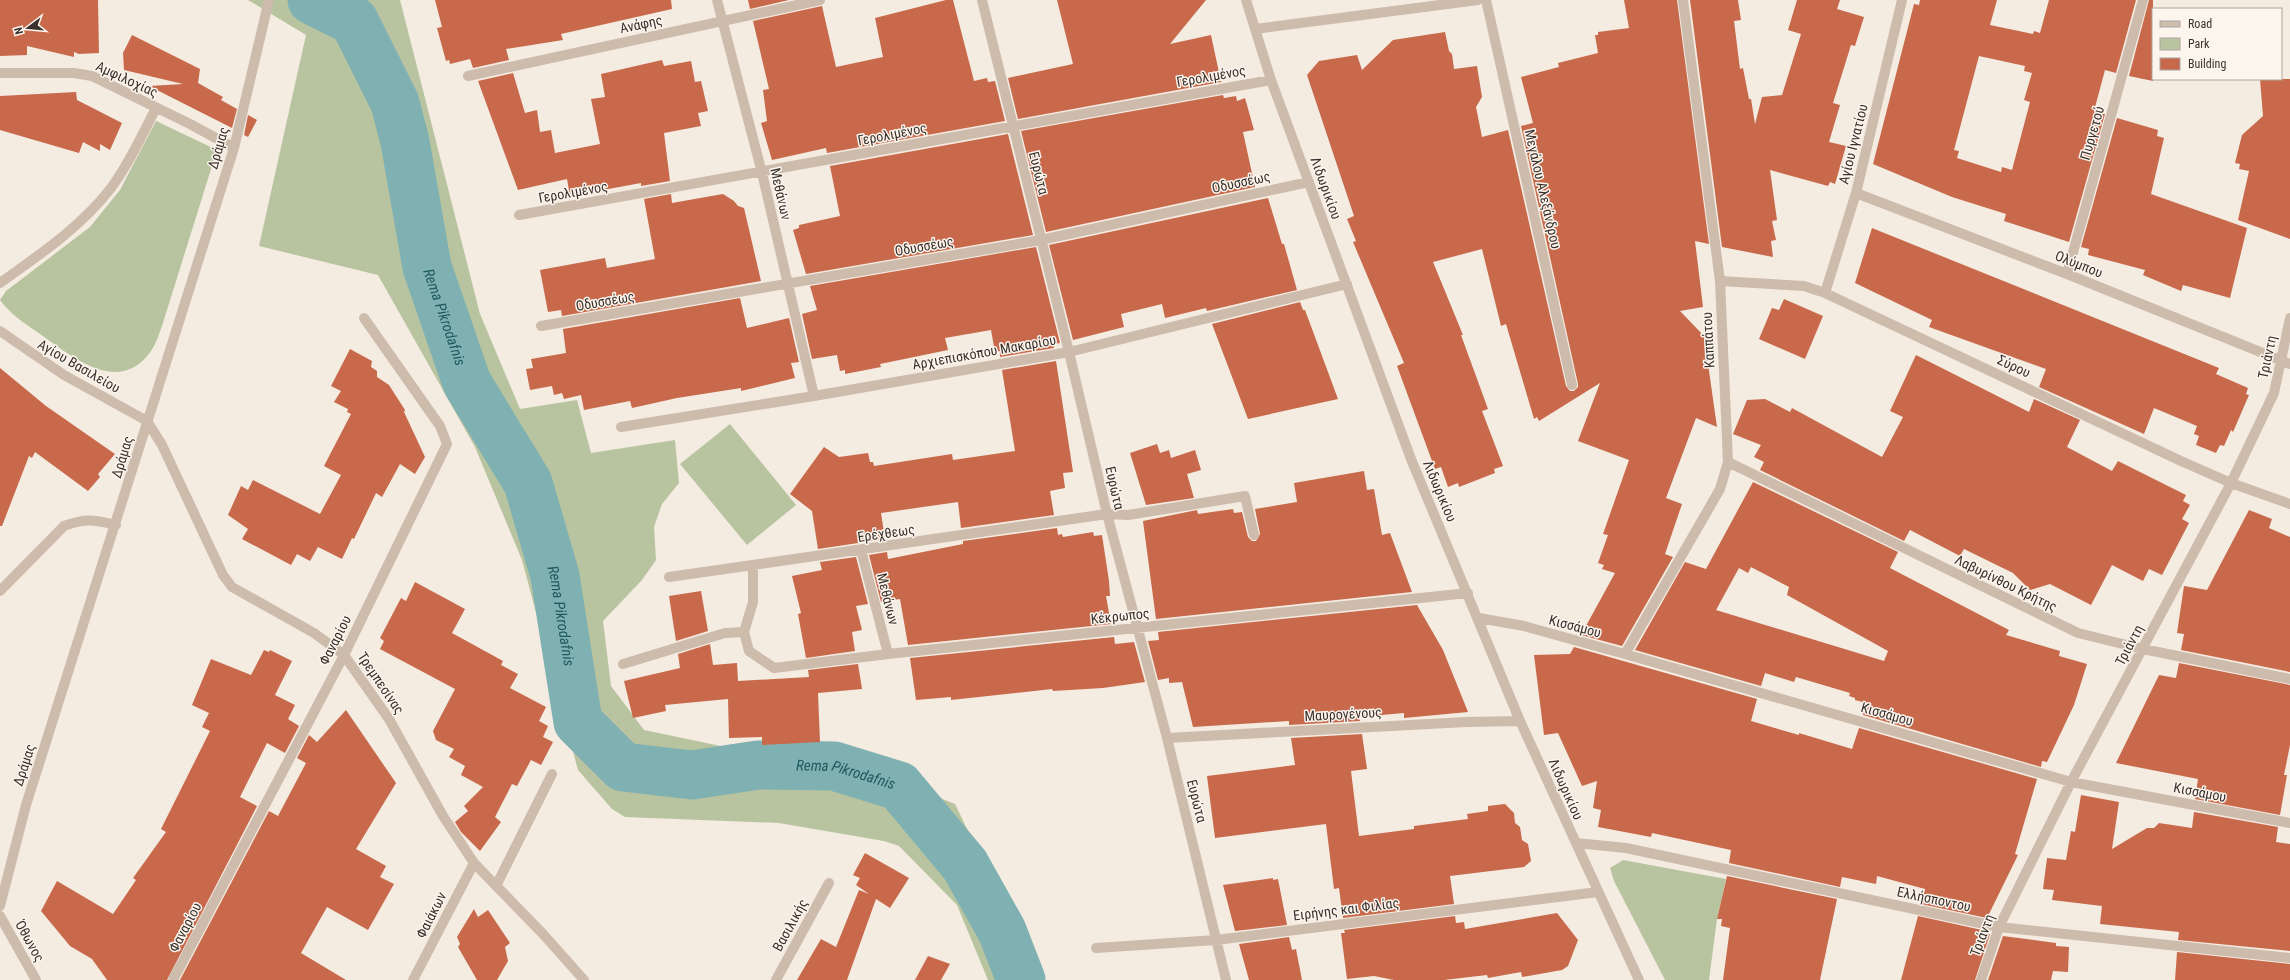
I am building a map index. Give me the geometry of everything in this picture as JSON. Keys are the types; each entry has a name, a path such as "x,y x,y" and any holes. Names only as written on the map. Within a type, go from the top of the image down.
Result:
{"street":[{"name":"Δράμας","path":"0,906 26,805 116,525 234,148 265,14 270,0"},
{"name":"Μεθάνων","path":"717,0 762,173 814,396"},
{"name":"Ανάφης","path":"468,76 820,0"},
{"name":"Ευρώτα","path":"982,0 1069,352 1107,514 1167,738 1226,980"},
{"name":"Λιδωρικίου","path":"1246,0 1271,80 1412,459 1479,618 1520,721 1639,980"},
{"path":"1255,30 1478,0"},
{"name":"Μεγάλου Αλεξάνδρου","path":"1486,0 1572,385"},
{"name":"Καππάτου","path":"1625,654 1720,489 1728,462 1720,281 1683,0"},
{"name":"Αγίου Ιγνατίου","path":"1825,293 1856,193 1902,0"},
{"name":"Πυργετού","path":"2067,274 2143,0"},
{"name":"Αμφιλοχίας","path":"0,73 67,72 92,76 234,148"},
{"name":"Γερολιμένος","path":"519,215 762,173 1271,80"},
{"path":"0,284 53,245 80,222 98,202 124,168 156,108"},
{"name":"Οδυσσέως","path":"541,326 1041,240 1309,182"},
{"name":"Ολύμπου","path":"1856,193 2067,274 2286,362"},
{"name":"Σύρου","path":"1720,281 1804,286 1825,293 2231,483 2290,504"},
{"name":"Αρχιεπισκόπου Μακαρίου","path":"622,427 1069,352 1347,284"},
{"name":"Φαναρίου","path":"173,980 344,655 447,444 440,426 364,318"},
{"name":"Τριάντη","path":"1981,980 1999,927 2071,782 2231,483 2274,393 2286,362 2290,318"},
{"name":"Αγίου Βασιλείου","path":"0,331 64,375 147,422"},
{"name":"Τρεμπεσίνας","path":"147,422 162,445 223,575 232,587 314,633 344,655 389,719 443,816 474,863 584,980"},
{"name":"Λαβυρίνθου Κρήτης","path":"1728,462 2078,633 2143,649 2290,679"},
{"name":"Ερέχθεως","path":"669,577 1107,514 1128,515 1245,496 1254,535"},
{"path":"0,591 64,526 91,519 116,525"},
{"name":"Μεθάνων","path":"861,550 888,654"},
{"path":"623,664 725,633 744,632 753,602 752,566"},
{"name":"Κέκρωπος","path":"744,632 749,652 774,668 888,654 1468,593"},
{"name":"Κισσάμου","path":"1479,618 1524,626 2071,782 2290,823"},
{"name":"Μαυρογένους","path":"1167,738 1466,722 1520,721"},
{"path":"496,886 552,774"},
{"name":"Ελλήσποντου","path":"1576,843 1626,848 1999,927 2290,958"},
{"name":"Φαιάκων","path":"413,980 474,863"},
{"name":"Βασιλικής","path":"776,980 829,883"},
{"name":"Ειρήνης και Φιλίας","path":"1096,948 1216,940 1598,892"},
{"name":"Όθωνος","path":"0,916 36,980"}],"green space":[{"path":"248,0 400,0 480,314 520,409 577,400 591,453 675,440 679,483 662,504 654,527 656,560 642,580 603,621 611,686 644,730 735,749 841,759 955,804 1019,936 1044,980 988,980 957,905 899,846 884,841 779,823 625,817 612,809 578,770 522,560 475,447 378,275 259,246 306,35"},
{"path":"156,121 217,150 157,339 151,351 139,364 126,370 113,372 86,364 59,348 28,326 10,311 0,300 6,291 90,227 120,190"},
{"path":"730,424 796,505 747,545 680,464"},
{"path":"1623,860 1726,879 1717,919 1709,980 1665,980 1614,881 1610,868"}],"building":[{"path":"0,0 98,0 99,53 79,54 74,52 74,57 27,46 27,55 0,56"},
{"path":"435,0 671,0 672,9 561,34 563,40 506,49 509,60 473,68 470,59 450,64 449,60 446,61 437,28 442,27"},
{"path":"748,0 789,0 750,9"},
{"path":"946,0 953,0 974,81 987,78 988,82 995,81 1005,121 827,153 826,148 772,160 761,123 767,121 763,90 769,89 753,21 822,6 836,67 883,57 875,18"},
{"path":"1057,0 1206,0 1170,44 1211,35 1221,82 1018,119 1008,78 1073,64"},
{"path":"1624,0 1677,0 1709,244 1695,241 1703,307 1680,311 1704,336 1717,427 1696,418 1666,498 1682,504 1665,554 1673,557 1622,646 1581,635 1615,573 1602,569 1604,565 1598,563 1608,535 1603,534 1629,460 1578,441 1600,383 1539,421 1537,417 1534,419 1506,324 1501,326 1482,249 1433,262 1463,335 1461,335 1488,409 1482,411 1503,466 1494,469 1495,473 1459,487 1458,483 1448,487 1441,467 1435,469 1397,366 1404,363 1353,242 1356,241 1347,219 1354,216 1307,75 1319,61 1357,55 1362,70 1393,40 1445,32 1449,51 1452,54 1454,69 1477,66 1482,97 1476,107 1482,137 1508,130 1566,386 1570,391 1574,391 1578,387 1578,384 1521,126 1533,123 1521,77 1559,67 1558,63 1598,53 1595,35 1598,35 1598,32 1629,28"},
{"path":"1690,0 1738,0 1741,20 1734,21 1740,69 1743,68 1749,99 1751,99 1755,124 1762,97 1782,95 1801,34 1788,30 1797,0 1840,0 1837,9 1864,17 1855,46 1851,45 1833,103 1840,105 1829,142 1846,146 1835,184 1830,182 1828,186 1770,170 1777,220 1772,221 1776,240 1771,241 1773,257 1722,247"},
{"path":"1920,0 1997,0 1990,25 2033,34 2034,31 2040,33 2049,0 2136,0 2116,73 2105,70 2094,111 2105,114 2069,242 2004,221 2006,214 1952,197 1873,164 1914,4 1919,5","holes":["1979,56 2025,66 2024,71 2032,73 2024,100 2030,102 2012,170 2002,167 2001,172 1957,158 1959,151 1954,150"]},
{"path":"2149,0 2153,0 2153,81 2129,76"},
{"path":"132,35 200,69 198,83 223,97 221,100 237,109 232,128 149,86 183,84 124,70 123,53"},
{"path":"662,60 664,66 691,61 695,82 701,81 708,111 698,113 701,126 664,133 670,181 641,186 641,183 570,196 567,179 518,190 478,81 513,73 525,113 537,110 540,132 551,130 555,153 600,144 591,99 605,97 601,74"},
{"path":"2290,79 2290,239 2238,220 2249,171 2239,169 2240,164 2235,163 2242,135 2263,116 2260,80"},
{"path":"76,92 77,100 122,123 110,150 100,144 100,151 83,142 79,153 0,130 0,96"},
{"path":"1223,95 1224,98 1236,96 1237,101 1245,98 1254,130 1243,132 1255,187 1046,232 1021,131"},
{"path":"248,115 257,120 248,137 244,135"},
{"path":"2117,118 2158,130 2157,136 2164,138 2151,194 2247,228 2230,298 2183,285 2181,291 2143,275 2145,270 2088,255 2089,249 2081,247"},
{"path":"1008,134 1033,235 806,274 793,230 799,228 799,225 840,216 830,166"},
{"path":"671,194 672,203 723,194 734,201 738,206 744,208 761,281 562,316 561,310 548,312 540,270 605,258 607,268 655,259 644,199"},
{"path":"1268,198 1282,244 1284,244 1297,290 1207,311 1206,308 1165,318 1162,304 1121,314 1124,327 1073,340 1049,245"},
{"path":"1872,228 2219,368 2216,374 2248,388 2246,394 2249,395 2233,432 2231,430 2224,446 2220,445 2216,453 2196,445 2199,436 2194,434 2197,426 2154,408 2144,434 2039,387 2046,369 1929,327 1932,320 1855,283"},
{"path":"1036,247 1060,343 1054,344 1054,348 1000,357 1000,351 995,352 991,330 945,338 948,350 880,364 881,367 845,374 845,370 840,371 837,355 812,359 802,314 817,310 810,286"},
{"path":"740,298 747,328 789,318 799,362 791,363 795,378 741,391 741,388 677,398 632,408 630,401 584,410 581,395 564,399 562,393 554,395 552,386 530,390 526,369 533,368 531,359 566,353 563,329"},
{"path":"1784,299 1823,316 1805,359 1759,339 1772,308 1779,310"},
{"path":"1300,302 1303,310 1305,310 1338,399 1248,419 1212,324"},
{"path":"350,349 372,361 371,367 377,371 377,377 389,385 405,410 404,412 425,457 415,474 400,464 382,497 376,493 354,539 352,538 342,559 318,547 310,561 297,554 291,565 242,539 248,529 228,515 241,486 248,490 253,480 320,514 341,475 324,466 351,414 347,412 348,409 334,402 341,391 331,386"},
{"path":"1916,355 2029,412 2034,399 2080,420 2067,447 2112,471 2118,461 2186,495 2183,501 2190,505 2182,519 2189,523 2162,575 2149,569 2143,581 2112,565 2091,605 2050,584 2030,590 2013,573 1964,549 1960,556 1910,530 1904,541 1760,470 1764,462 1754,457 1761,445 1733,434 1747,400 1765,399 1790,412 1792,408 1882,457 1903,417 1890,411"},
{"path":"1056,361 1073,472 1063,473 1065,488 1050,491 1054,515 961,528 958,502 881,513 885,539 818,549 812,511 790,494 824,447 839,457 868,453 870,462 873,462 874,466 952,454 953,460 1015,451 1002,370"},
{"path":"0,368 46,406 115,454 98,474 100,477 88,491 35,452 32,458 29,456 2,526 0,526"},
{"path":"1157,444 1160,453 1169,450 1171,458 1195,450 1201,470 1187,474 1194,498 1146,505 1130,453"},
{"path":"1364,471 1367,490 1374,489 1382,535 1390,533 1412,592 1156,619 1143,521 1197,510 1198,514 1233,509 1234,513 1242,512 1248,537 1252,541 1256,541 1260,534 1255,509 1297,502 1294,483"},
{"path":"1753,482 1898,552 1890,568 2009,630 2006,635 2060,651 2059,656 2087,664 2074,705 2047,762 2042,761 2041,767 1863,715 1866,703 1855,700 1855,698 1849,696 1850,693 1796,677 1794,682 1765,673 1761,686 1635,650 1685,562 1706,569","holes":["1751,567 1789,587 1787,595 1888,651 1884,661 1716,610 1739,568 1748,573"]},
{"path":"2249,510 2272,519 2269,528 2290,537 2290,672 2181,650 2184,634 2177,633 2184,586 2207,590"},
{"path":"1057,528 1058,535 1062,534 1063,537 1093,532 1094,536 1102,535 1109,581 1110,596 1106,596 1111,624 908,645 900,599 881,602 869,555 887,552 888,559 963,544 963,541"},
{"path":"856,557 868,604 856,606 862,630 852,632 855,651 806,658 798,614 801,613 792,576 822,570 820,562"},
{"path":"415,582 465,609 452,633 503,661 501,665 518,674 510,688 546,707 539,721 548,726 543,737 553,742 541,765 531,760 517,786 512,784 495,817 501,822 480,851 461,832 455,822 468,811 464,806 483,787 461,775 465,766 449,757 454,749 436,740 433,731 455,689 380,649 384,641 380,638 401,598 406,601"},
{"path":"701,591 708,631 676,641 669,596"},
{"path":"1417,605 1443,650 1468,712 1404,718 1404,713 1359,717 1360,721 1289,725 1289,721 1193,727 1182,682 1169,683 1169,678 1158,680 1148,641 1159,640 1158,632"},
{"path":"1114,637 1115,644 1134,642 1145,682 1103,688 1053,691 1052,689 951,700 951,697 916,700 910,658"},
{"path":"710,644 713,665 737,663 738,681 809,677 808,670 858,664 862,689 818,693 820,742 762,745 762,737 729,738 728,699 665,705 666,711 633,718 624,681 680,668 678,654"},
{"path":"1574,647 1757,699 1751,721 1799,735 1799,733 1852,749 1859,728 2037,779 2015,854 2018,855 1987,918 1921,904 1925,889 1877,876 1876,884 1842,877 1840,887 1729,863 1731,850 1652,833 1651,837 1598,827 1601,810 1593,808 1597,781 1582,786 1558,733 1544,735 1534,655 1570,654"},
{"path":"264,650 269,652 270,650 292,661 275,695 295,705 288,719 299,726 285,753 267,743 240,797 257,806 167,980 107,980 92,959 70,946 41,911 57,881 113,914 136,880 133,878 166,832 161,829 210,731 202,727 209,713 192,705 211,659 251,675"},
{"path":"2179,663 2290,685 2290,745 2284,775 2287,775 2280,815 2195,799 2198,779 2116,763 2159,675 2176,678"},
{"path":"346,710 396,783 356,849 386,866 380,877 394,884 368,930 327,907 301,953 346,980 180,980 269,811 278,816 306,763 297,758 309,735 317,742"},
{"path":"1362,734 1367,769 1351,771 1359,836 1414,829 1414,826 1468,819 1467,814 1488,811 1488,806 1505,804 1514,813 1515,823 1520,827 1522,840 1528,844 1531,861 1524,867 1450,876 1454,904 1343,918 1339,888 1334,889 1326,824 1215,838 1207,776 1295,765 1291,738"},
{"path":"2081,795 2119,802 2112,849 2147,828 2154,828 2159,823 2192,828 2194,812 2278,827 2276,842 2290,844 2290,951 2178,940 2179,932 2100,924 2102,906 2052,900 2054,890 2043,889 2047,858 2066,860 2071,831 2075,832"},
{"path":"865,853 909,878 890,908 876,899 847,980 797,980 821,939 836,947 859,890 869,894 856,885 860,878 853,875"},
{"path":"1727,876 1837,899 1820,980 1723,980 1730,928 1721,926 1722,919 1717,919"},
{"path":"1273,878 1273,880 1278,879 1287,925 1235,931 1223,885"},
{"path":"474,909 478,917 488,910 510,943 505,947 508,961 497,980 477,980 458,947 460,944 457,937"},
{"path":"1557,913 1578,940 1568,966 1562,970 1522,977 1521,972 1488,978 1487,975 1444,980 1394,980 1374,976 1347,979 1341,933 1345,933 1344,930 1455,916 1456,923 1464,922 1465,929"},
{"path":"1918,916 1982,930 1980,933 1990,934 1975,980 1901,980"},
{"path":"2003,936 2056,943 2056,946 2069,947 2068,972 2053,971 2051,980 1988,980"},
{"path":"1289,937 1292,950 1296,949 1302,980 1249,980 1239,944"},
{"path":"2177,952 2290,964 2290,980 2175,980"},
{"path":"928,956 950,964 941,980 915,980"}],"waterway":[{"name":"Rema Pikrodafnis","path":"312,0 354,21 395,103 405,142 427,267 467,383 528,483 555,576 578,722 623,767 692,775 758,765 834,766 899,786 965,865 1002,931 1021,980"}]}
